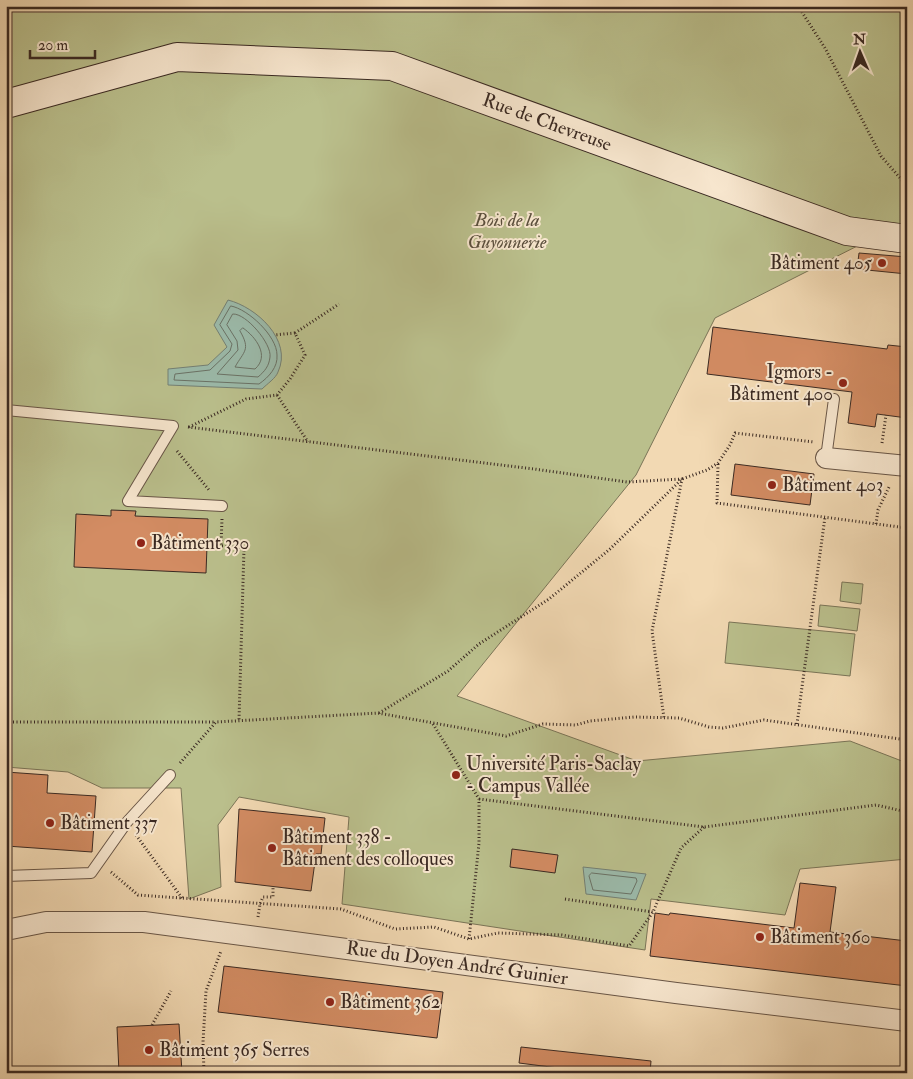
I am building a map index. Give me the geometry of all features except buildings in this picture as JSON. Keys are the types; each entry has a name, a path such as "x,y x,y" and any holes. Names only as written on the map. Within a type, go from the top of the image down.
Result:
{"street":[{"name":"Rue de Chevreuse","path":"6,104 177,57 392,66 846,231 907,239"},
{"path":"823,450 899,473"},
{"name":"Rue du Doyen André Guinier","path":"6,930 46,922 144,922 907,1022"}],"lane":[{"path":"823,450 834,399"},
{"path":"6,410 173,426 128,501 222,506"},
{"path":"6,876 90,873 127,822 170,775"}],"path":[{"path":"798,6 825,48 881,156 907,186"},
{"path":"274,334 295,334 338,304"},
{"path":"188,427 246,399 277,395 290,380 305,355 295,334"},
{"path":"277,395 308,442"},
{"path":"882,444 886,415"},
{"path":"173,426 534,469 627,482 682,479 707,470 718,463 730,446 735,433 823,450"},
{"path":"166,437 222,506 221,546 244,548 239,720"},
{"path":"718,463 717,503 907,528"},
{"path":"876,524 878,510 899,473"},
{"path":"378,713 448,671 479,644 549,599 610,549 682,479"},
{"path":"664,718 652,631 682,479"},
{"path":"797,724 825,517"},
{"path":"6,722 216,722 378,713 506,736 543,724 576,725 590,721 634,717 678,718 709,727 723,728 764,720 907,740"},
{"path":"170,775 216,722"},
{"path":"433,724 480,800 479,843 469,938 469,965"},
{"path":"480,800 704,828 876,805 907,812"},
{"path":"127,822 182,898"},
{"path":"99,862 138,895 348,910 396,929 434,927 469,938 498,932 562,935 629,946 652,912 681,848 704,828"},
{"path":"257,921 263,897 273,897 274,886"},
{"path":"566,899 652,912"},
{"path":"204,1073 203,1042 206,991 222,948"},
{"path":"152,1025 171,991"}],"green space":[{"name":"Bois de la Guyonnerie","path":"6,6 907,6 907,236 881,234 715,318 636,475 457,696 637,761 850,741 907,763 907,859 800,869 785,915 651,899 645,950 342,904 349,817 239,797 218,825 221,887 189,899 181,788 102,788 68,772 6,767"},
{"path":"842,582 863,584 861,604 840,601"},
{"path":"820,605 860,609 857,631 818,626"},
{"path":"729,622 855,634 850,676 725,663"}],"water":[{"path":"228,300 239,304 260,317 276,337 280,348 281,360 277,374 262,389 168,385 168,369 208,365 227,347 214,325"},
{"path":"583,867 646,874 636,900 586,894"}],"place":[{"name":"Bâtiment 405","path":"882,263"},
{"name":"Igmors - Bâtiment 400","path":"843,383"},
{"name":"Bâtiment 403","path":"772,485"},
{"name":"Bâtiment 330","path":"141,543"},
{"name":"Université Paris-Saclay - Campus Vallée","path":"456,775"},
{"name":"Bâtiment 337","path":"50,823"},
{"name":"Bâtiment 338 - Bâtiment des colloques","path":"272,848"},
{"name":"Bâtiment 360","path":"760,937"},
{"name":"Bâtiment 362","path":"330,1002"},
{"name":"Bâtiment 365 Serres","path":"149,1050"}]}
